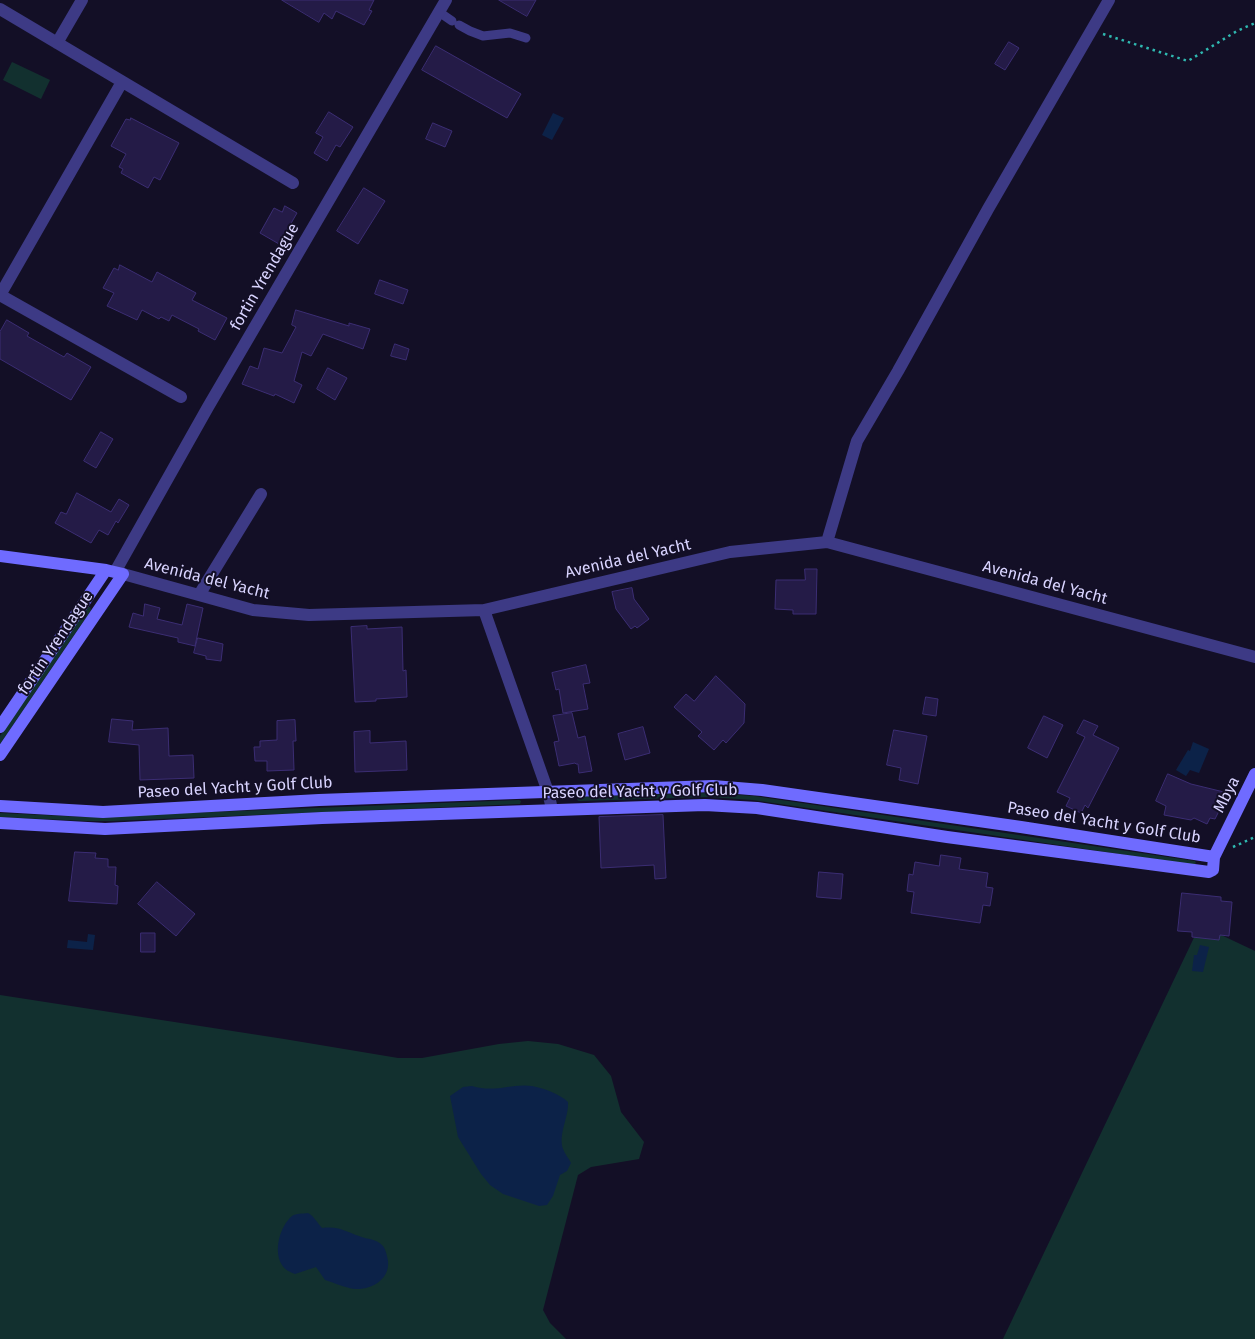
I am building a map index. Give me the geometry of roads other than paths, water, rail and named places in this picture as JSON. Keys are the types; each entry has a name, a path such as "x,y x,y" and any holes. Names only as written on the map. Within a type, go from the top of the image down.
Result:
{"main road":[{"name":"Avenida del Yacht","path":"0,556 115,572"},
{"name":"fortin Yrendague","path":"0,727 115,572"},
{"name":"fortin Yrendague","path":"0,755 115,572"},
{"name":"Mbya","path":"1214,857 1255,774"},
{"name":"Paseo del Yacht y Golf Club","path":"0,806 103,812 319,800 704,786 752,790 1021,827 1214,857 1214,866 1213,870 1209,872 947,837 757,808 705,805 552,809 105,829 0,823"}],"street":[{"path":"57,43 82,0"},
{"name":"fortin Yrendague","path":"115,572 213,399 446,0"},
{"path":"827,542 857,441 1110,0"},
{"path":"0,9 293,183"},
{"path":"122,82 0,295 181,397"},
{"path":"199,595 261,494"},
{"name":"Avenida del Yacht","path":"115,572 253,610 309,615 484,610 730,552 827,542 1255,656"},
{"path":"484,610 548,792 552,809"}],"lane":[{"path":"439,12 470,31 483,36 510,33 526,38"}],"water":[{"path":"553,113 564,118 552,140 542,135"},
{"path":"1193,742 1209,749 1199,773 1190,770 1186,776 1176,770 1188,750 1190,751"},
{"path":"88,934 95,935 93,950 67,948 68,940 87,942"},
{"path":"1200,945 1209,947 1203,972 1192,971 1194,955 1197,955"},
{"path":"472,1086 488,1089 532,1086 561,1096 568,1102 562,1143 571,1163 567,1171 560,1175 553,1196 547,1205 539,1206 503,1194 490,1185 481,1174 458,1137 450,1096 463,1087"},
{"path":"308,1213 322,1228 341,1229 380,1243 385,1249 388,1261 388,1267 383,1278 368,1288 355,1289 325,1280 316,1267 295,1274 289,1272 279,1259 278,1246 281,1232 292,1216"}]}
